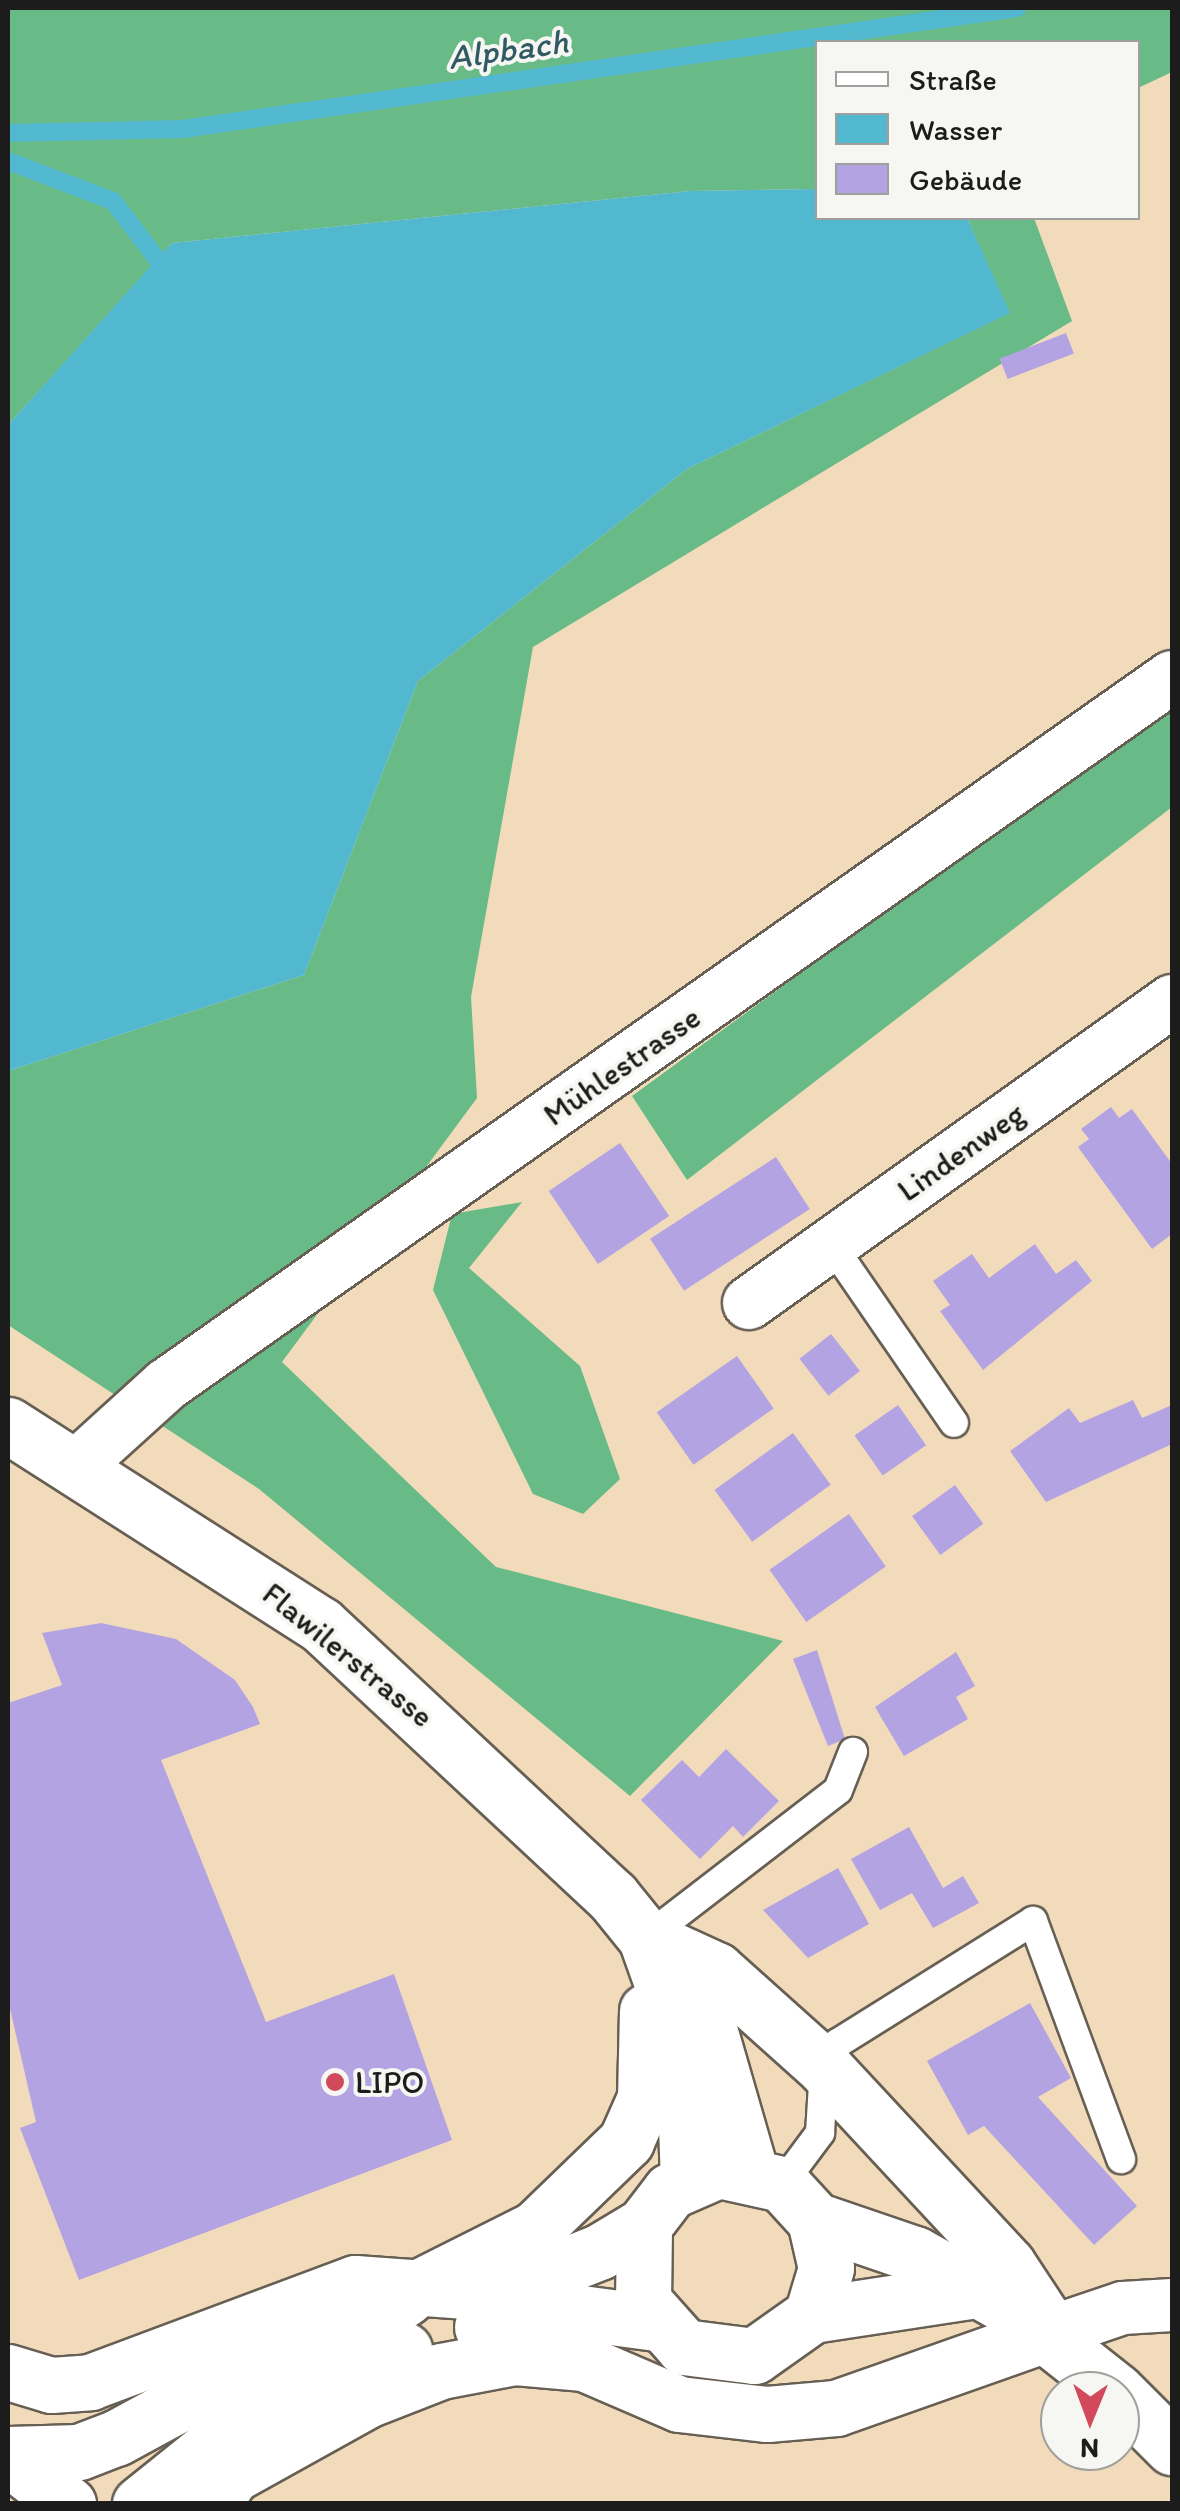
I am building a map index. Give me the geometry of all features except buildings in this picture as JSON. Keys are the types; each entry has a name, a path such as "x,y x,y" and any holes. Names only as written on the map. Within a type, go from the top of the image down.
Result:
{"main road":[{"name":"Flawilerstrasse","path":"8,1425 80,1464 321,1625 526,1806 667,1949 782,2192"},
{"name":"Flawilerstrasse","path":"667,1949 688,2180"},
{"path":"8,2456 80,2452 116,2438 232,2375 368,2324 421,2286 535,2229 626,2141 645,2098 667,1949 716,1970 824,2068 1008,2265 1052,2332 1094,2371"},
{"path":"8,2372 50,2385 90,2382 354,2282 496,2293 644,2225 688,2180 782,2192 916,2254 971,2292 1052,2332"},
{"path":"782,2192 826,2268 812,2315"},
{"path":"644,2225 637,2276 656,2323"},
{"path":"140,2504 253,2413 428,2341 566,2310 656,2323 718,2358 754,2356 812,2315 971,2292"},
{"path":"214,2504 232,2475 367,2400 441,2371 514,2357 584,2363 679,2404 767,2414 836,2408 1052,2332"},
{"path":"1140,2415 1172,2447"},
{"path":"8,2456 68,2504"}],"street":[{"name":"Mühlestrasse","path":"80,1464 166,1386 1172,678"},
{"name":"Lindenweg","path":"749,1303 1172,1001"},
{"path":"1052,2332 1123,2308 1172,2305"}],"lane":[{"path":"831,1244 954,1423"},
{"path":"667,1949 838,1790 853,1752"},
{"path":"782,2192 820,2134 824,2068 870,2015 1033,1921 1121,2160"}],"green space":[{"path":"8,8 1172,8 1172,72 1140,87 1140,40 815,40 815,189 690,191 172,243 8,425"},
{"path":"968,220 1035,220 1072,321 533,647 471,997 477,1098 282,1362 496,1567 783,1641 630,1796 259,1489 8,1325 8,1071 304,975 418,681 687,469 1009,313"},
{"path":"1172,702 1172,807 687,1180 632,1096"},
{"path":"522,1202 469,1268 580,1366 620,1479 583,1514 533,1494 433,1290 452,1214"}],"water":[{"path":"815,189 815,220 968,220 1010,313 687,469 418,681 304,975 8,1071 8,425 172,243 690,191"}],"waterway":[{"name":"Alpbach","path":"8,133 183,129 1017,8"},
{"path":"8,161 113,201 157,259"}],"place":[{"name":"LIPO","path":"335,2082"}]}
